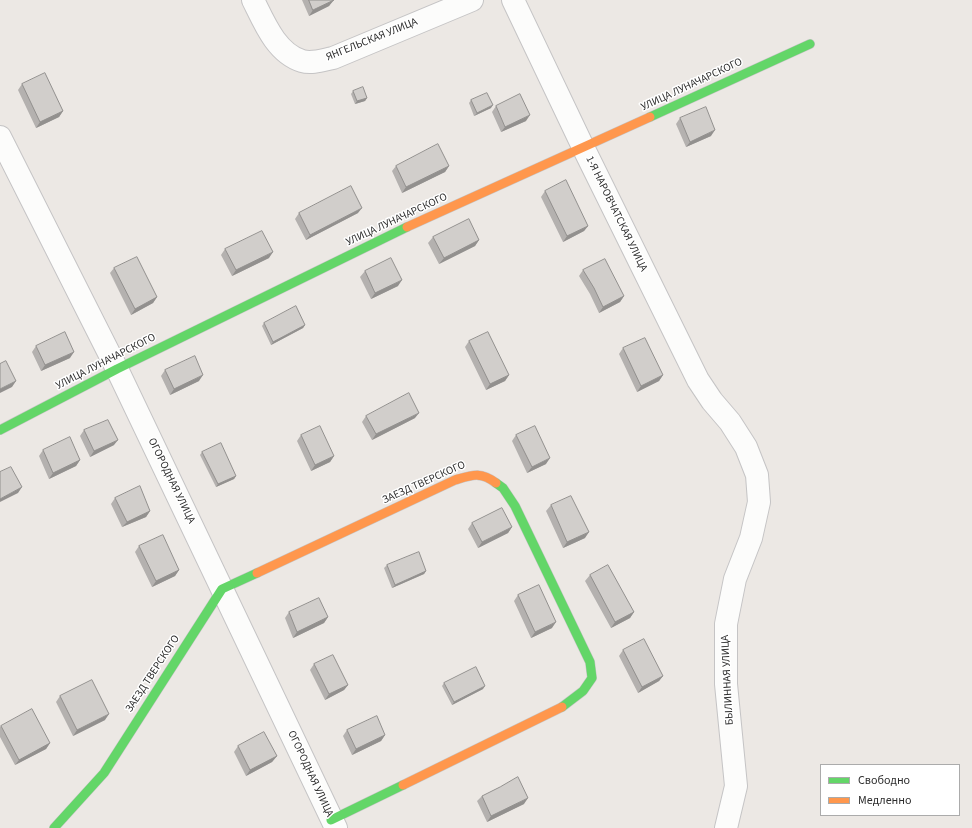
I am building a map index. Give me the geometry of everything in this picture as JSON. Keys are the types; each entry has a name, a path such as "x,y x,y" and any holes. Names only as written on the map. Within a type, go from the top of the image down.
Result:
{"street":[{"name":"ЯНГЕЛЬСКАЯ УЛИЦА","path":"253,0 269,32 289,55 303,61 316,62 333,58 472,0"},
{"name":"1-Я НАРОВЧАТСКАЯ УЛИЦА","path":"513,0 698,380 712,401 730,422"},
{"name":"УЛИЦА ЛУНАЧАРСКОГО","path":"0,430 117,369 404,229 810,44"},
{"name":"ОГОРОДНАЯ УЛИЦА","path":"0,137 117,369 333,824"},
{"name":"БЫЛИННАЯ УЛИЦА","path":"726,828 736,786 726,684 726,624 735,579 751,538 759,502 757,475 746,446 730,422"},
{"name":"ЗАЕЗД ТВЕРСКОГО","path":"54,828 104,773 222,588 456,480 475,474 490,478 503,488 515,506 590,662 592,678 583,691 566,705 333,824"}],"building":[{"path":"309,0 334,0 313,10"},
{"path":"45,73 63,111 40,122 22,84"},
{"path":"363,87 367,98 357,101 353,91"},
{"path":"487,93 493,105 477,113 471,100"},
{"path":"520,94 530,115 505,127 496,106"},
{"path":"706,107 715,130 690,142 680,118"},
{"path":"438,144 449,166 406,187 396,166"},
{"path":"566,180 588,226 567,236 545,191"},
{"path":"351,186 362,208 310,235 299,213"},
{"path":"469,219 479,240 444,258 433,237"},
{"path":"262,231 273,252 236,270 225,249"},
{"path":"137,257 157,297 135,309 114,268"},
{"path":"391,258 402,280 375,293 365,271"},
{"path":"605,259 624,296 603,307 583,270"},
{"path":"296,306 305,325 273,342 264,323"},
{"path":"65,332 74,352 45,365 36,346"},
{"path":"488,332 509,375 490,384 469,341"},
{"path":"645,338 663,375 641,386 623,348"},
{"path":"195,356 203,375 174,389 165,370"},
{"path":"6,361 16,381 0,389 0,364"},
{"path":"409,393 419,413 376,434 366,416"},
{"path":"108,420 118,440 94,451 84,430"},
{"path":"320,426 334,456 315,465 301,435"},
{"path":"535,426 550,458 532,467 516,435"},
{"path":"70,437 80,460 53,473 43,450"},
{"path":"221,443 236,476 218,484 202,452"},
{"path":"11,467 22,487 0,499 0,472"},
{"path":"140,486 150,511 127,522 115,498"},
{"path":"571,496 589,532 567,542 551,505"},
{"path":"502,508 512,527 482,542 472,523"},
{"path":"163,535 179,570 156,581 139,546"},
{"path":"419,552 426,571 395,585 387,565"},
{"path":"608,565 634,612 615,622 590,575"},
{"path":"539,585 556,622 535,632 518,595"},
{"path":"319,598 328,617 297,632 289,612"},
{"path":"644,639 663,676 642,687 623,650"},
{"path":"333,655 348,685 329,694 314,664"},
{"path":"476,667 485,686 454,702 444,683"},
{"path":"92,680 109,714 77,730 60,696"},
{"path":"32,709 50,743 19,760 1,726"},
{"path":"377,716 385,735 356,749 347,730"},
{"path":"264,732 277,756 250,770 238,746"},
{"path":"518,777 528,798 491,816 482,796"}],"traffic: fast":[{"path":"650,117 810,44"},
{"path":"0,430 117,369 407,227"},
{"path":"496,483 503,488 515,506 590,662 592,678 583,691 562,707"},
{"path":"54,828 104,773 222,589 257,573"},
{"path":"331,820 403,785"}],"traffic: slow":[{"path":"407,227 650,117"},
{"path":"257,573 455,480 481,475 496,483"},
{"path":"403,785 562,707"}]}
